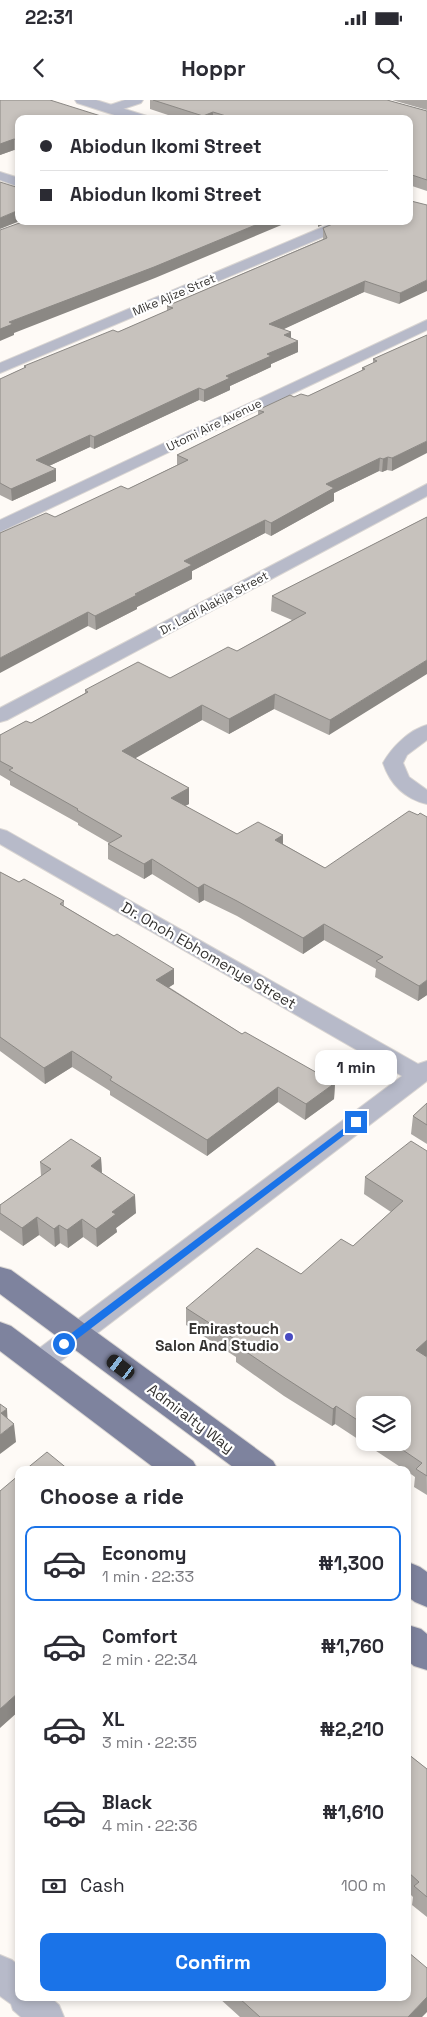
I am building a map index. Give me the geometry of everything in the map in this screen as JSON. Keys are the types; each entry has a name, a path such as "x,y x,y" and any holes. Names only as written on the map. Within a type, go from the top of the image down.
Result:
{"main road":[{"name":"Admiralty Way","path":"0,1278 77,1334 240,1465"},
{"path":"0,1334 176,1466"},
{"path":"411,1579 427,1592"},
{"path":"411,1642 427,1655"}],"street":[{"path":"82,100 130,115"},
{"path":"111,109 137,100"},
{"path":"0,176 15,182"},
{"name":"Mike Ajize Stret","path":"0,368 339,225"},
{"name":"Utomi Aire Avenue","path":"0,527 427,324"},
{"name":"Dr. Ladi Alakija Street","path":"0,716 427,490"},
{"path":"427,731 399,752 393,764 397,778 413,791 427,798"},
{"name":"Dr. Onoh Ebhomenye Street","path":"0,835 423,1072"},
{"path":"39,1363 423,1072"},
{"path":"0,1972 15,1986"},
{"path":"29,2001 46,2017"}],"building":[{"path":"0,100 50,100 98,115 15,115 15,139 0,144"},
{"path":"153,100 387,100 427,111 427,180 413,175 413,115 223,115 213,112 200,115"},
{"path":"0,182 15,187 15,212 0,218"},
{"path":"413,202 427,205 427,280 400,293 365,281 269,324 291,332 284,335 298,341 267,354 271,356 226,376 230,378 204,390 199,388 94,437 90,435 36,460 56,469 11,489 0,483 0,379 26,367 24,366 113,330 118,332 173,308 167,306 327,238 323,228 330,225 413,225"},
{"path":"15,225 255,225 154,267 9,322 13,324 0,329 0,230"},
{"path":"427,335 427,441 392,458 380,458 326,484 334,488 271,523 265,520 184,561 192,565 135,594 137,595 95,616 88,612 0,658 0,533 46,513 55,517 121,486 128,489 188,460 177,455 264,412 258,410 290,395 294,397 301,394 308,396 365,369 362,368 377,361 373,359"},
{"path":"427,517 427,660 330,720 275,694 229,719 202,705 122,751 189,788 171,798 237,834 258,822 283,835 275,840 325,868 409,811 418,815 420,813 427,817 427,980 419,986 376,961 383,957 324,924 303,938 204,884 198,888 152,859 144,864 108,844 122,836 9,770 13,768 0,761 0,735 26,721 31,723 88,692 85,690 138,662 170,678 228,647 237,651 306,613 272,596"},
{"path":"0,872 19,882 24,879 64,901 60,904 114,936 117,934 174,969 156,980 242,1034 245,1032 335,1083 306,1104 278,1087 207,1140 110,1080 112,1077 72,1051 44,1068 0,1037"},
{"path":"427,1103 427,1125 413,1116"},
{"path":"71,1139 101,1158 91,1166 135,1195 112,1212 116,1214 96,1229 82,1219 67,1230 59,1225 54,1229 37,1217 22,1228 0,1213 0,1205 51,1169 40,1162"},
{"path":"411,1141 427,1151 427,1340 416,1350 427,1357 427,1476 416,1469 422,1463 404,1451 411,1451 411,1396 356,1396 356,1419 336,1406 333,1409 285,1378 236,1345 239,1342 186,1308 257,1248 301,1274 341,1239 353,1246 403,1201 365,1177"},
{"path":"0,1404 7,1409 1,1413 14,1424 0,1435"},
{"path":"47,1452 64,1466 30,1466"},
{"path":"15,1478 15,1696 0,1709 0,1491"},
{"path":"411,1756 427,1769 427,1897 414,1886 419,1882 411,1875"},
{"path":"411,1955 427,1968 427,1997 408,2017 260,2017 242,2001 411,2001"}],"place":[{"name":"Emirastouch Salon And Studio","path":"289,1337"}],"route":[{"path":"64,1344 356,1122"}]}
